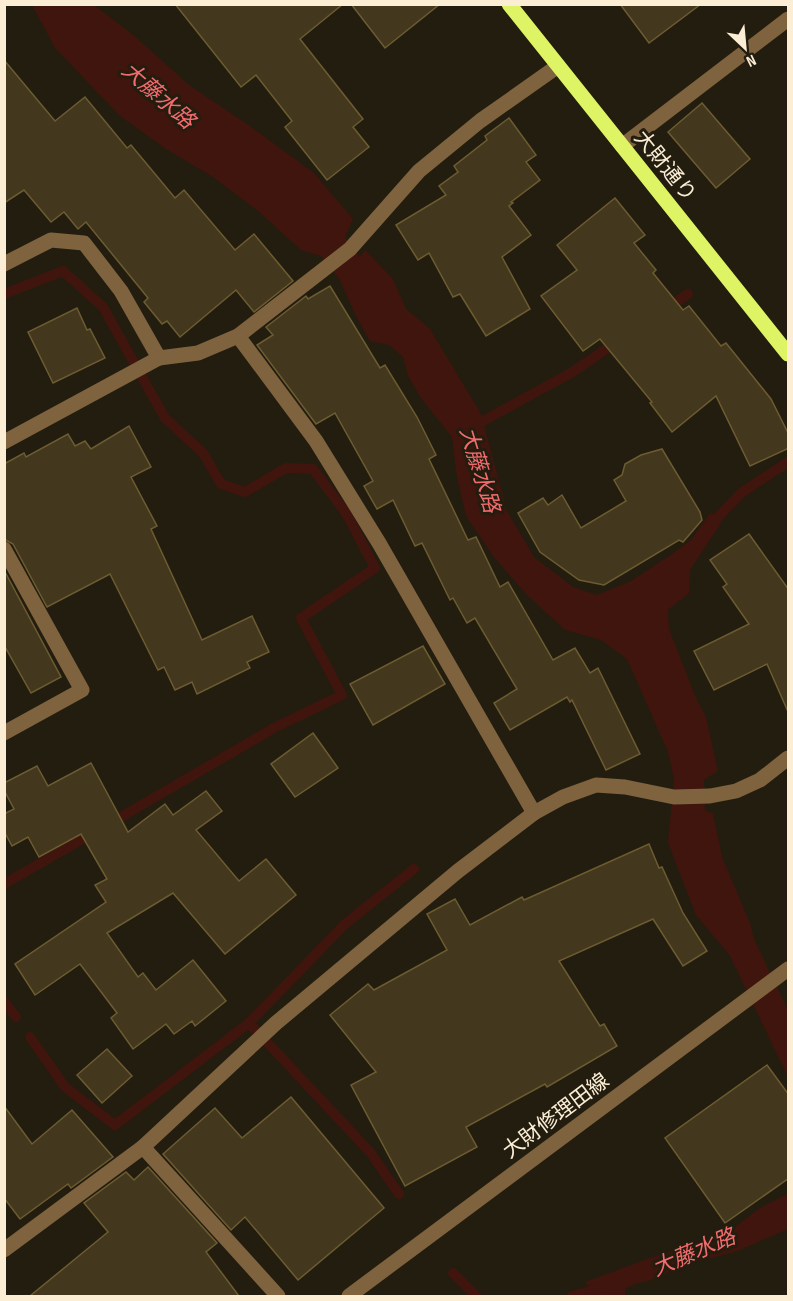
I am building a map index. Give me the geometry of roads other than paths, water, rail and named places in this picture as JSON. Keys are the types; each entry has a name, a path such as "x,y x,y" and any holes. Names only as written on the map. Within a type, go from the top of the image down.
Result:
{"main road":[{"name":"大財通り","path":"509,4 789,354"}],"street":[{"path":"622,146 789,19"},
{"path":"4,442 154,361 198,353 238,336 350,249 419,171 480,121 558,66"},
{"path":"4,264 51,240 84,243 121,291 154,361"},
{"path":"238,336 316,441 379,543 534,813"},
{"path":"4,549 82,690 4,733"},
{"path":"4,1250 143,1147 276,1023 458,871 534,813 563,797 596,785 625,787 674,797 710,796 736,791 760,780 789,758"},
{"name":"大財修理田線","path":"349,1296 789,969"},
{"path":"143,1147 278,1296"}],"water":[{"name":"大藤水路","path":"32,5 94,5 137,38 189,85 314,173 353,219 345,237 360,257 365,250 393,279 406,309 430,329 481,414 507,511 534,557 573,587 597,595 631,581 691,540 711,512 721,523 690,570 689,593 668,610 669,629 696,698 706,717 718,771 704,780 705,811 713,813 722,857 750,923 754,939 788,1010 788,1077 730,956 696,915 668,843 674,779 668,752 627,659 601,640 565,630 527,595 493,556 466,516 456,472 452,437 421,398 408,376 403,357 389,345 370,341 340,280 321,256 301,250 258,211 213,177 166,149 120,116 55,48"},
{"name":"大藤水路","path":"788,1194 788,1229 735,1252 691,1263 649,1281 638,1283 625,1289 625,1296 596,1296 585,1282 650,1258 706,1241 735,1227 760,1208"}],"waterway":[{"path":"4,294 63,271 103,307 165,418 203,453 221,484 245,492 286,468 313,469 346,513 375,568 301,618 342,695 274,728 109,824"},
{"path":"666,309 688,294"},
{"name":"大藤水路","path":"472,427 571,373 618,341"},
{"path":"708,528 741,493 788,462"},
{"path":"4,884 95,832"},
{"path":"249,1023 345,924 414,869"},
{"path":"4,1001 16,1017"},
{"path":"30,1037 65,1087 115,1125 249,1023 370,1152 399,1194"},
{"path":"453,1273 476,1296"},
{"path":"572,1296 605,1287"}]}
